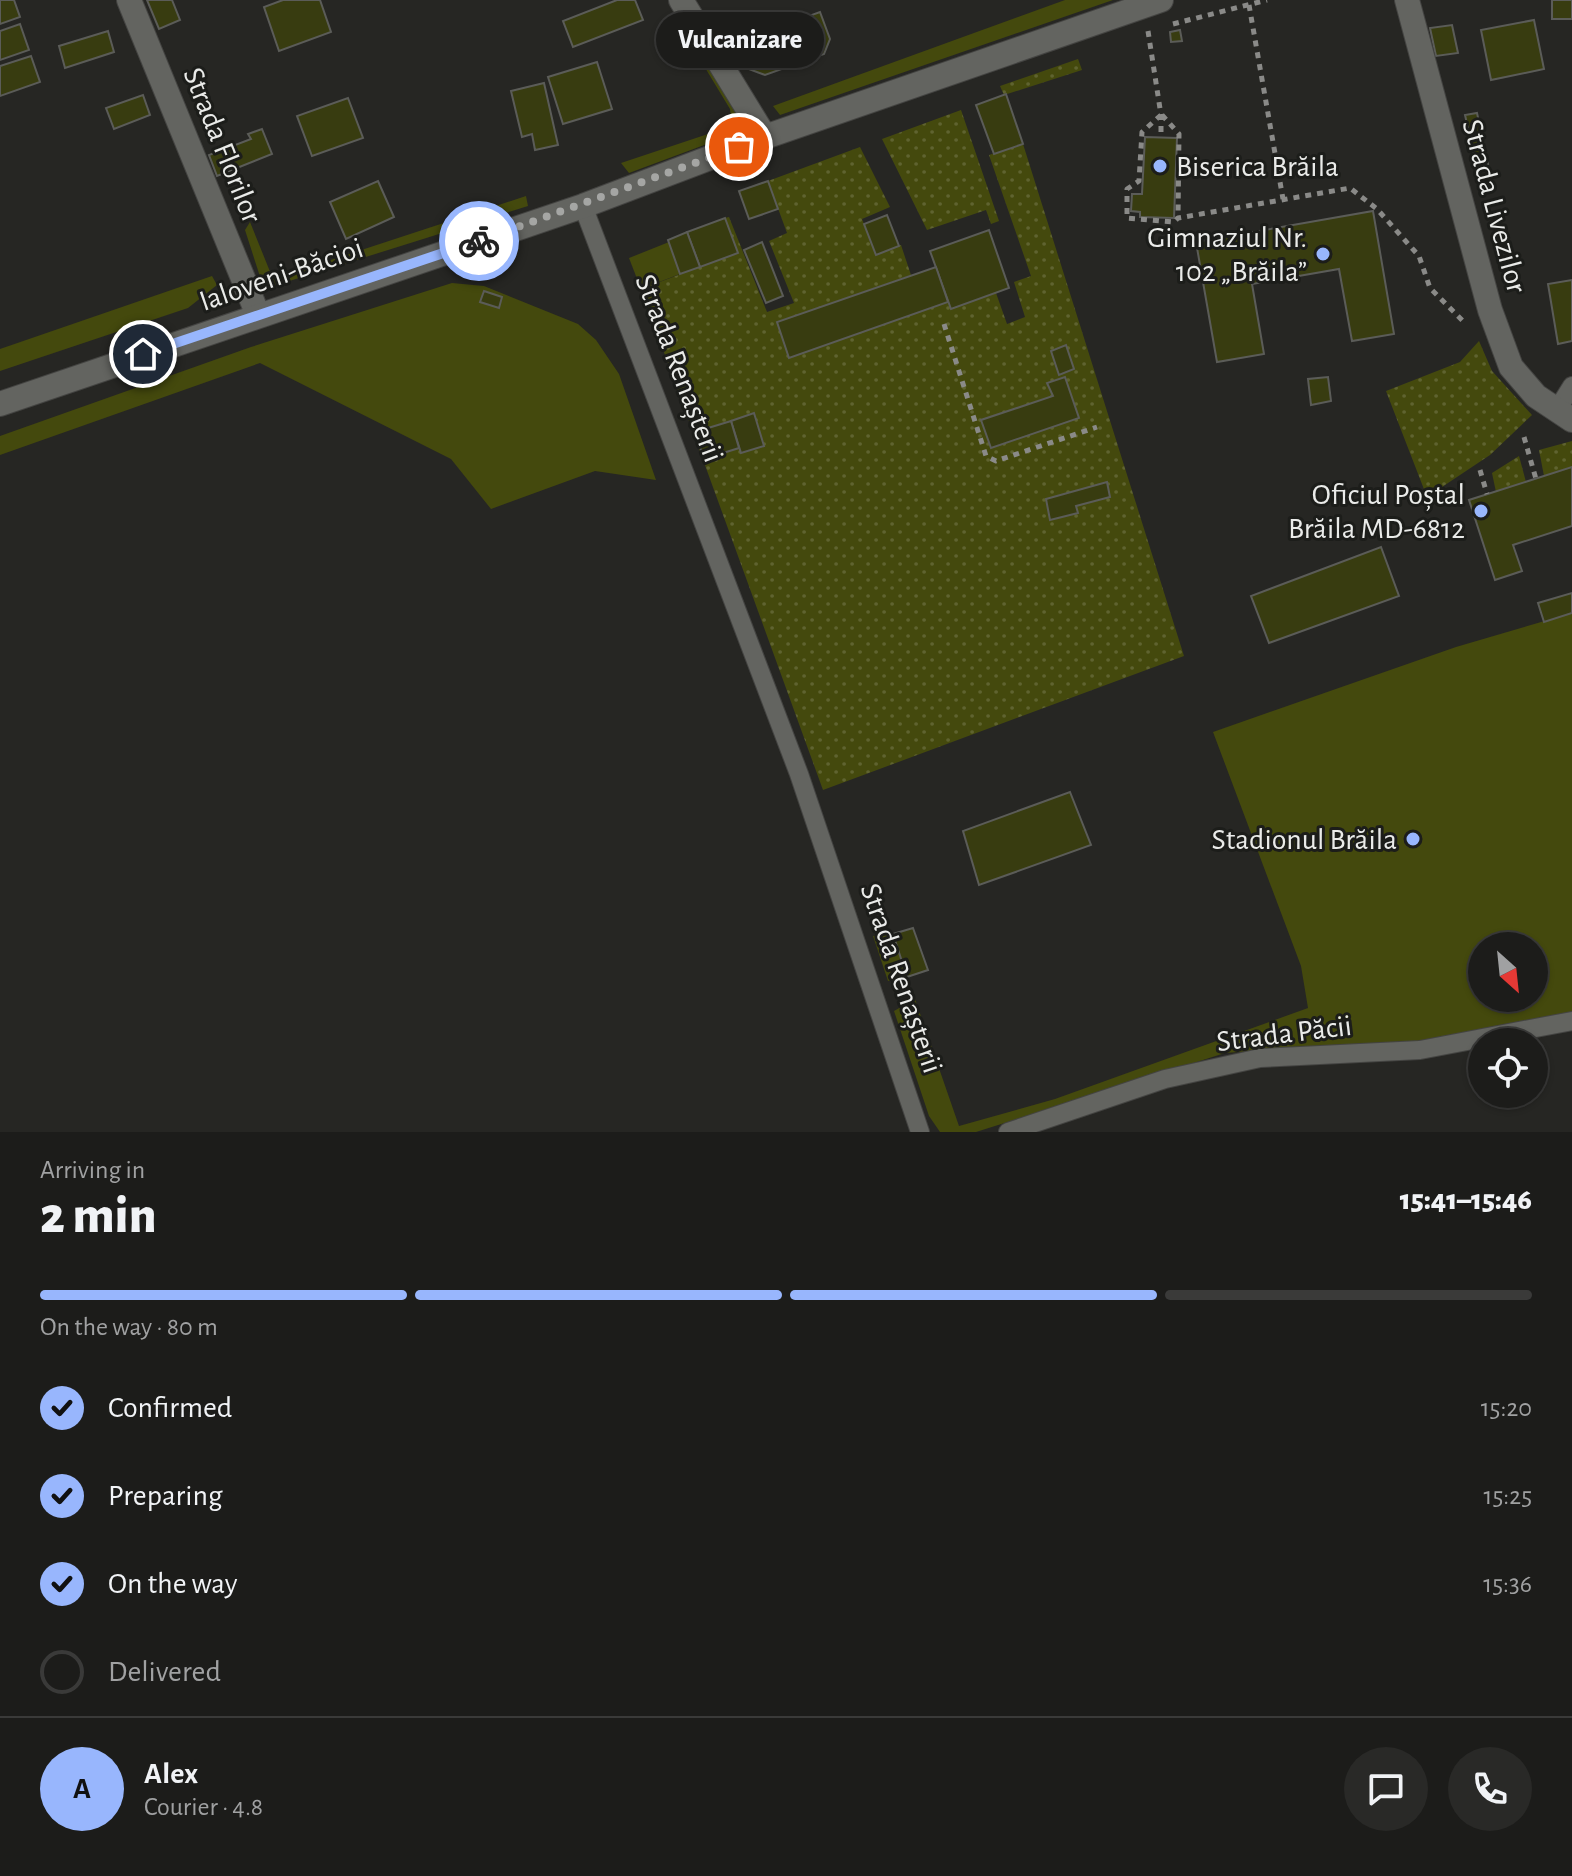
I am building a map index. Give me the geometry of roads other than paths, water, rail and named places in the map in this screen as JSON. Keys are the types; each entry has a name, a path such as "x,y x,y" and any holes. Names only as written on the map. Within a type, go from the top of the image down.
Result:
{"main road":[{"name":"Strada Florilor","path":"129,0 258,315"},
{"path":"681,0 765,137"},
{"name":"Strada Livezilor","path":"1407,0 1500,339 1511,367 1536,396 1564,415"},
{"path":"583,206 765,137 1152,3"},
{"name":"Ialoveni-Băcioi","path":"0,404 583,206"}],"lane":[{"name":"Strada Renașterii","path":"583,206 799,774 920,1132"},
{"name":"Strada Livezilor","path":"1564,415 1572,386"},
{"name":"Strada Păcii","path":"1008,1132 1165,1079 1260,1058 1420,1050 1572,1021"}],"place":[{"name":"Vulcanizare","path":"739,147"},
{"name":"Biserica Brăila","path":"1160,166"},
{"name":"Gimnaziul Nr. 102 „Brăila”","path":"1323,254"},
{"name":"Oficiul Poștal Brăila MD-6812","path":"1481,511"},
{"name":"Stadionul Brăila","path":"1413,839"}]}
